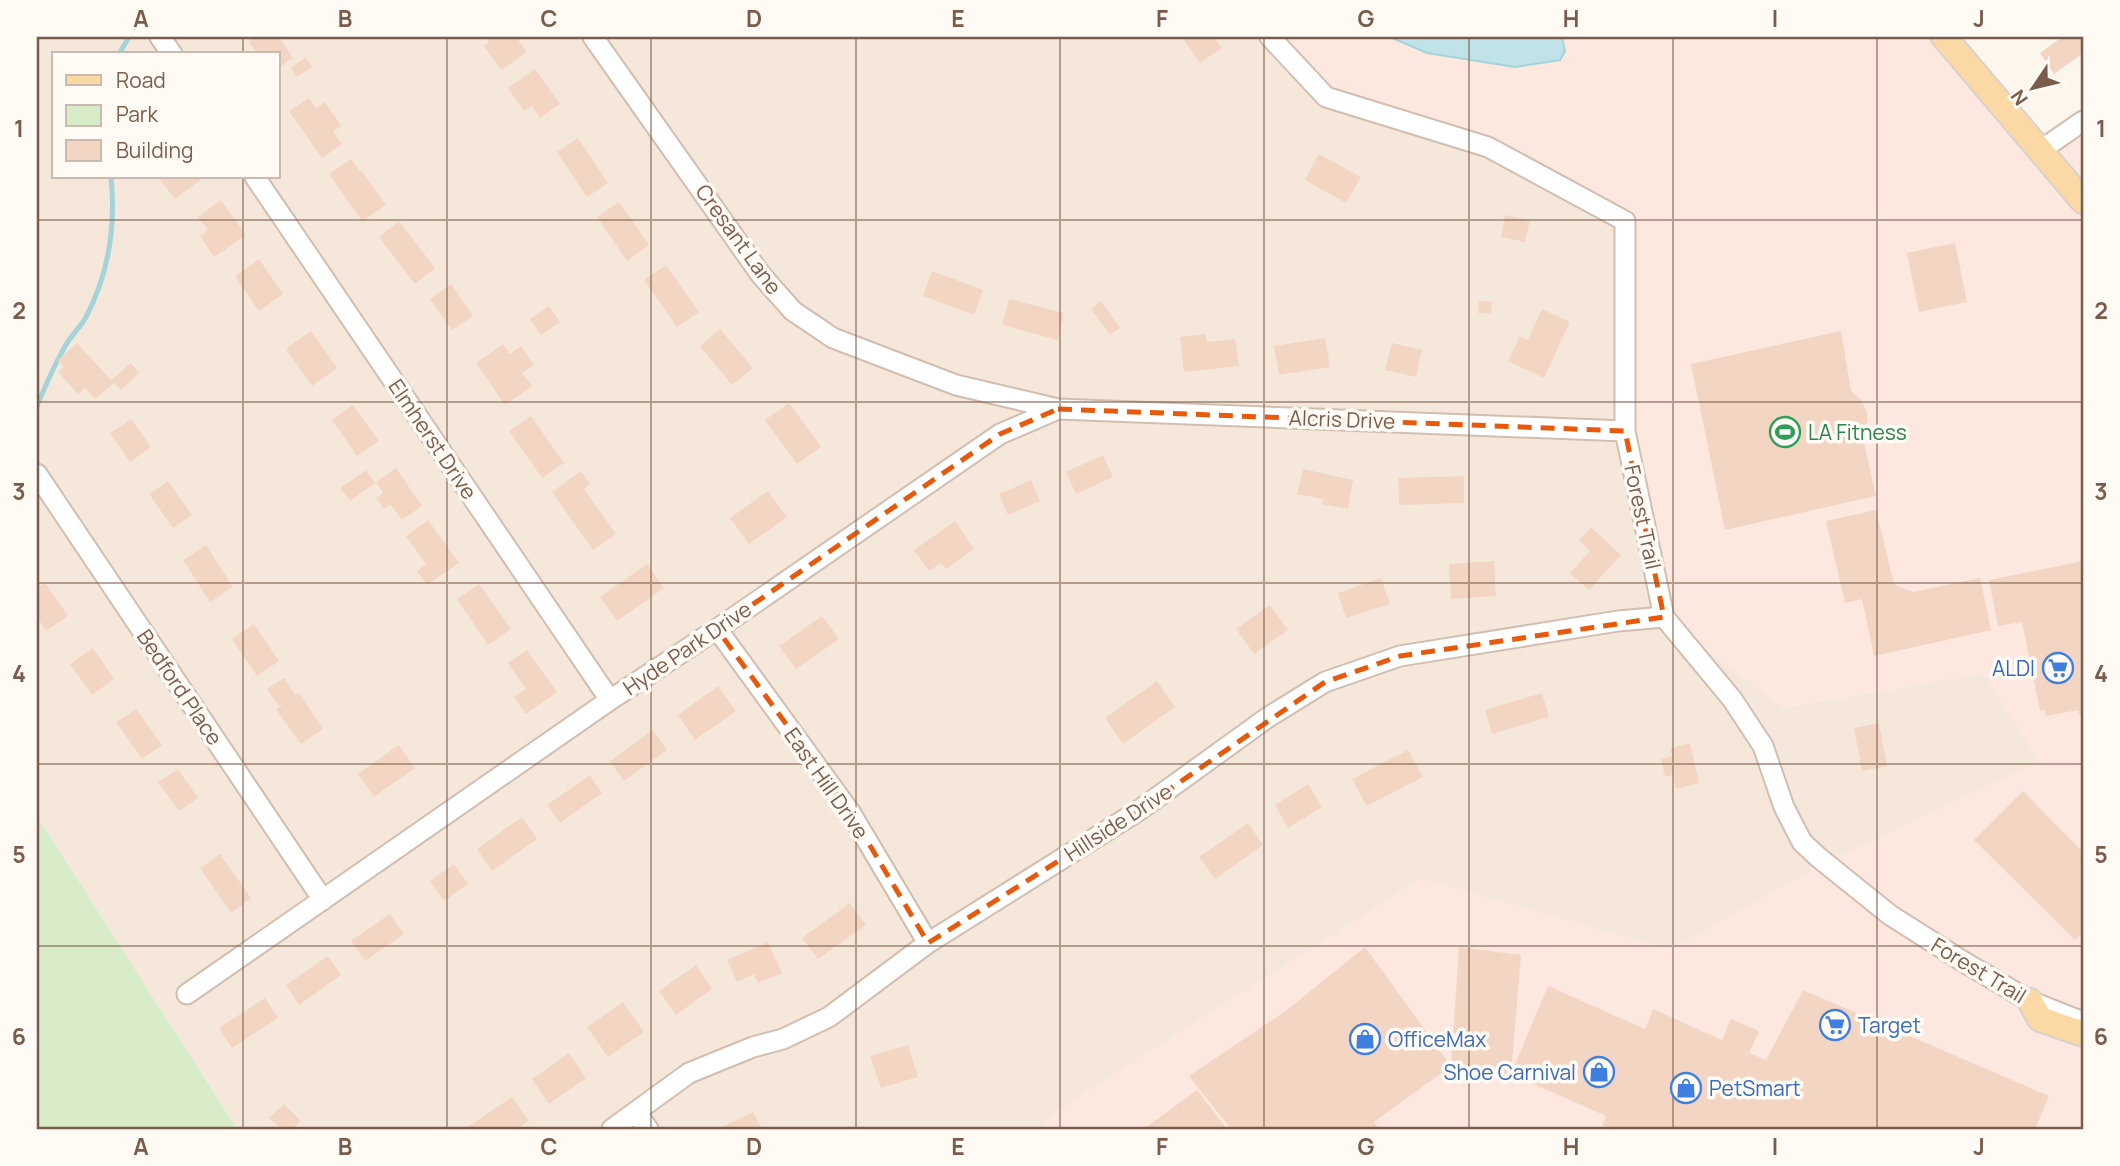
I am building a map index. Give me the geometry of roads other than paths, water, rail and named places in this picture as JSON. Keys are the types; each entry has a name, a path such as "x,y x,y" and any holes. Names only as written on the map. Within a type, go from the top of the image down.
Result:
{"main road":[{"path":"1944,37 2083,201"},
{"path":"2030,1001 2040,1018 2083,1034"}],"street":[{"path":"160,37 171,52"},
{"name":"Cresant Lane","path":"593,37 761,275 793,311 833,338 932,377 1058,409"},
{"name":"Forest Trail","path":"1270,37 1326,97 1488,147 1625,221 1625,431 1664,617 1732,699 1763,746 1784,807 1802,842 1818,858 1890,915 2030,1001 2083,1022"},
{"path":"2041,150 2083,121"},
{"name":"Elmherst Drive","path":"256,178 610,700"},
{"name":"Alcris Drive","path":"1058,409 1625,431"},
{"name":"Hyde Park Drive","path":"187,994 610,700 1000,434 1058,409"},
{"name":"Bedford Place","path":"37,474 323,900"},
{"name":"Hillside Drive","path":"612,1129 689,1073 753,1047 783,1039 829,1017 928,943 1138,811 1267,718 1325,682 1399,656 1618,621 1664,617"},
{"name":"East Hill Drive","path":"717,629 850,811 928,943"},
{"path":"636,1112 648,1129"}],"water":[{"path":"1390,37 1562,37 1565,51 1560,60 1515,67 1427,53"}],"waterway":[{"path":"120,52 129,37"},
{"path":"37,406 67,343 86,317 100,283 111,231 111,178"}],"place":[{"name":"LA Fitness","path":"1785,432"},
{"name":"ALDI","path":"2058,668"},
{"name":"Target","path":"1835,1025"},
{"name":"OfficeMax","path":"1365,1039"},
{"name":"Shoe Carnival","path":"1599,1072"},
{"name":"PetSmart","path":"1686,1088"}]}
